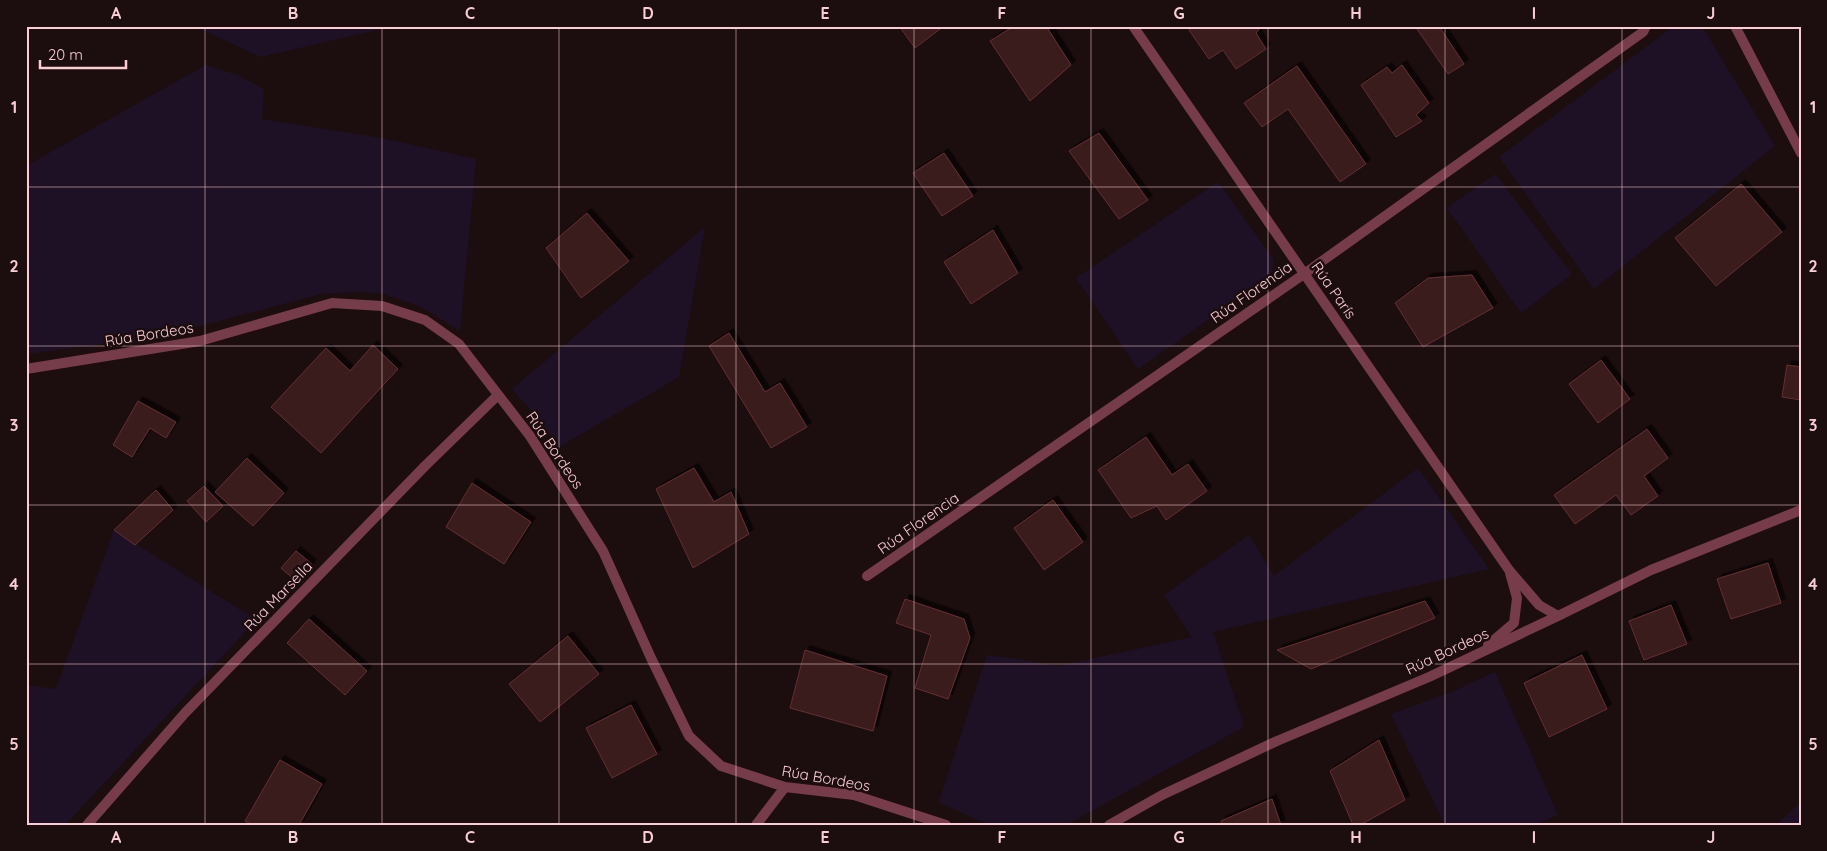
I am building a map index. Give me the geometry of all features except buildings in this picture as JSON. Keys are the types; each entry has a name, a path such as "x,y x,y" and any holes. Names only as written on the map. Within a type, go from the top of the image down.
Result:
{"street":[{"name":"Rúa París","path":"1133,26 1509,570 1539,605 1558,616"},
{"name":"Rúa Florencia","path":"867,576 1304,274 1643,32 1646,26"},
{"path":"1736,26 1801,153"},
{"name":"Rúa Bordeos","path":"26,369 200,341 332,303 382,306 424,320 459,344 530,436 604,551 651,658 689,736 721,766 785,787 854,795 946,825"},
{"name":"Rúa Marsella","path":"87,825 185,713 425,466 498,395"},
{"name":"Rúa Bordeos","path":"1108,825 1162,795 1478,654 1651,570 1801,510"},
{"name":"Rúa París","path":"1478,654 1514,623 1517,598 1509,570"},
{"path":"756,825 785,787"}],"shaded area":[{"path":"194,26 394,26 261,57"},
{"path":"1674,26 1686,26 1704,30 1775,146 1594,289 1499,157"},
{"path":"206,65 238,75 264,89 262,119 382,138 476,159 460,331 419,306 380,293 351,292 321,294 163,336 26,354 26,166"},
{"path":"1495,174 1572,274 1521,313 1447,208"},
{"path":"1218,182 1274,260 1270,276 1138,369 1076,278"},
{"path":"705,227 679,377 559,447 537,417 512,389"},
{"path":"1418,468 1489,569 1213,632 1244,727 1066,825 992,825 939,802 987,655 1058,666 1192,637 1164,595 1249,535 1274,576"},
{"path":"114,530 256,620 65,825 26,825 26,685 56,689"},
{"path":"1495,672 1558,815 1533,825 1445,825 1391,714 1449,693"},
{"path":"1801,802 1801,825 1776,825"}]}
